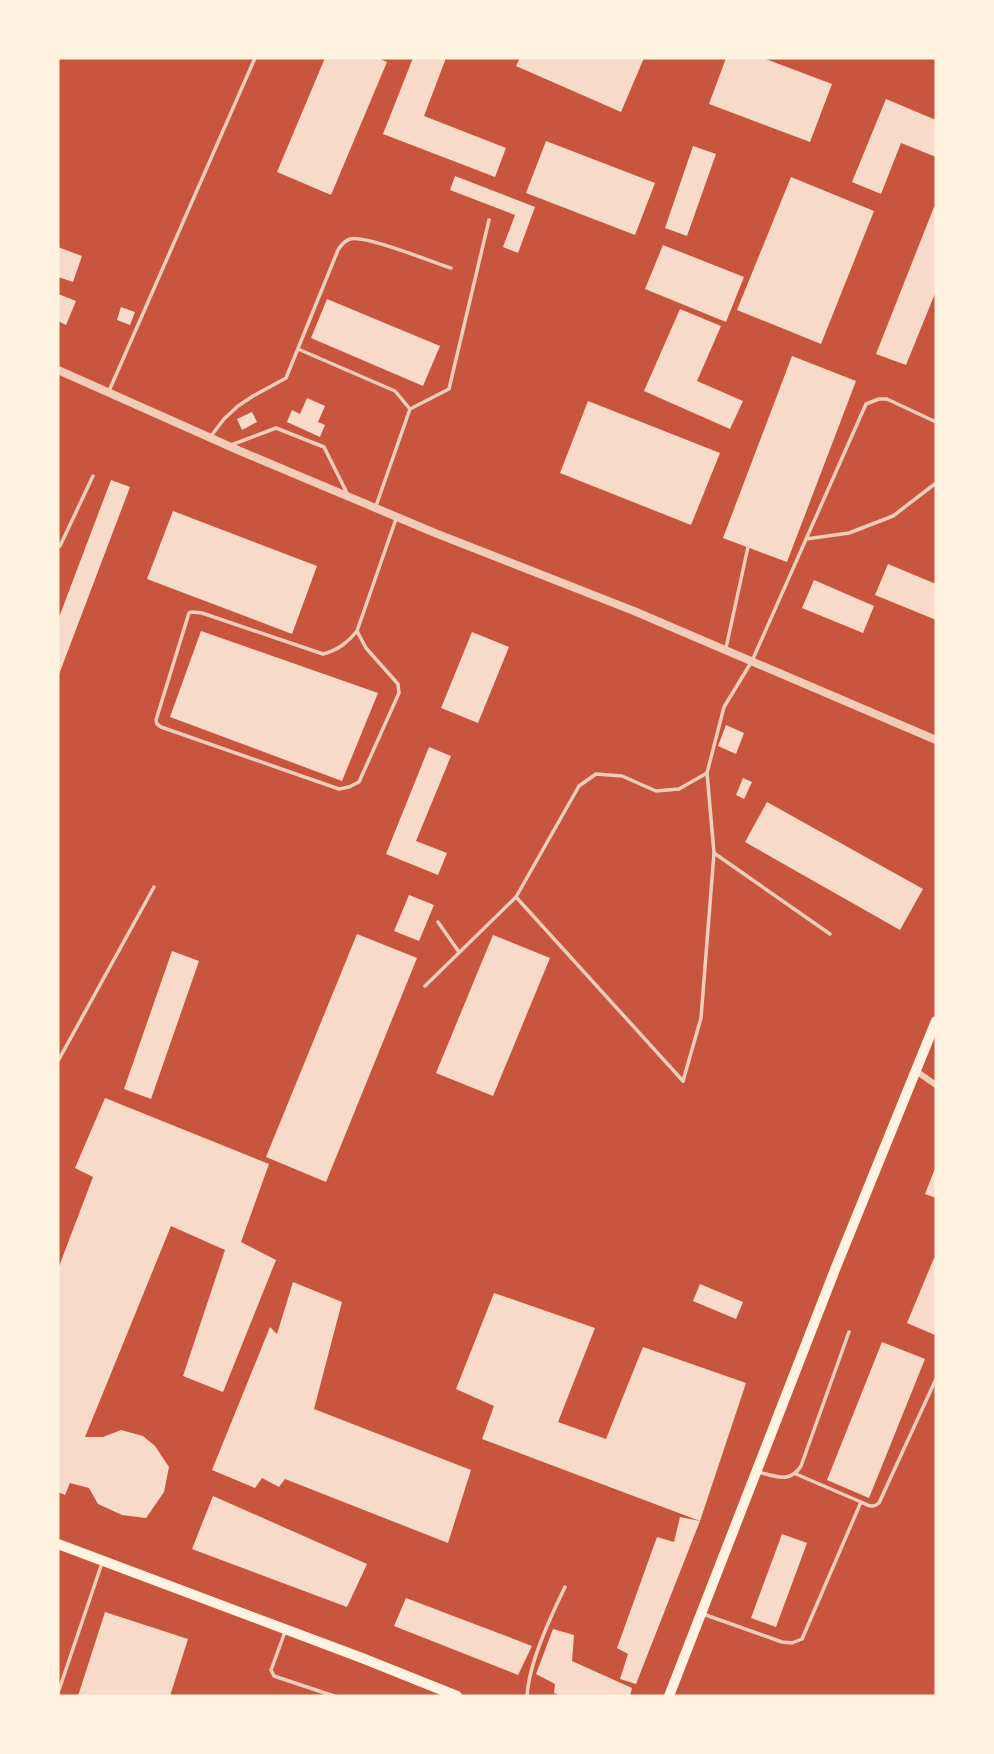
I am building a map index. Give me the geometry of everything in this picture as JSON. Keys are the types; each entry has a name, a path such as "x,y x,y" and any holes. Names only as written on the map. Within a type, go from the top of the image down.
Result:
{"main road":[{"path":"668,1696 836,1267 936,1022"},
{"path":"58,1544 457,1696"}],"street":[{"path":"58,370 375,508 634,611 936,740"},
{"path":"916,1072 936,1084"}],"lane":[{"path":"108,393 255,58"},
{"path":"375,508 410,410 449,389 489,220"},
{"path":"210,438 224,419 238,407 286,377 342,244 354,238 383,244 451,268"},
{"path":"298,349 395,391 410,410"},
{"path":"516,897 683,1081 701,1018 714,853 707,774 724,707 752,661 866,404 879,399 887,400 936,422"},
{"path":"229,446 276,428 324,447 349,497"},
{"path":"58,555 59,546 93,476"},
{"path":"806,539 849,533 893,516 936,483"},
{"path":"357,631 366,648 398,684 399,693 359,782 349,787 339,789 157,724 187,618 192,612 323,654 350,640 357,631 397,517"},
{"path":"725,650 748,547"},
{"path":"425,986 516,897 579,786 596,774 622,776 656,792 679,789 707,774"},
{"path":"714,853 830,934"},
{"path":"58,1061 154,887"},
{"path":"439,922 459,952"},
{"path":"756,1472 787,1478 796,1474 849,1332"},
{"path":"796,1474 875,1507 936,1379"},
{"path":"701,1613 782,1642 792,1643 802,1639 861,1502"},
{"path":"58,1693 102,1561"},
{"path":"527,1696 528,1682 551,1616 565,1587"},
{"path":"286,1630 271,1670 274,1676 334,1696"}],"building":[{"path":"325,58 378,58 387,62 331,195 277,172"},
{"path":"413,58 446,58 424,116 506,148 495,177 383,134"},
{"path":"520,58 644,58 621,112 516,66"},
{"path":"726,58 763,58 832,84 810,142 709,104"},
{"path":"886,99 936,120 936,157 901,143 881,194 852,182"},
{"path":"546,141 655,183 635,235 526,193"},
{"path":"693,146 716,154 687,236 665,228"},
{"path":"455,176 535,207 518,253 503,247 515,215 450,190"},
{"path":"791,177 874,211 821,344 737,310"},
{"path":"934,207 936,291 906,365 876,354"},
{"path":"663,245 744,277 726,322 645,289"},
{"path":"58,247 82,256 73,282 58,277"},
{"path":"58,294 76,301 66,325 58,321"},
{"path":"327,299 440,346 423,386 311,338"},
{"path":"121,307 135,312 130,325 117,320"},
{"path":"680,309 721,326 697,381 743,401 730,429 644,391"},
{"path":"792,356 856,381 787,562 723,538"},
{"path":"307,398 325,406 318,422 325,425 320,437 287,422 292,410 300,414"},
{"path":"588,401 720,453 691,525 560,473"},
{"path":"252,412 257,422 242,430 237,419"},
{"path":"111,480 130,487 58,677 58,620"},
{"path":"173,511 317,566 292,634 147,579"},
{"path":"888,564 936,584 936,620 875,595"},
{"path":"814,580 874,606 863,633 802,608"},
{"path":"201,631 378,693 342,781 170,717"},
{"path":"472,632 509,647 478,723 441,708"},
{"path":"726,725 744,733 736,754 718,746"},
{"path":"429,747 451,756 416,841 447,853 438,875 386,854"},
{"path":"743,778 752,782 744,799 736,795"},
{"path":"767,802 923,889 900,930 745,842"},
{"path":"409,895 434,905 419,941 394,931"},
{"path":"357,934 417,958 326,1182 266,1157"},
{"path":"493,935 550,958 493,1096 436,1073"},
{"path":"172,951 199,961 151,1099 124,1089"},
{"path":"105,1098 269,1164 241,1242 276,1260 223,1392 183,1376 225,1250 171,1226 85,1437 103,1437 121,1430 143,1436 155,1446 169,1467 164,1492 146,1518 122,1515 98,1504 89,1488 70,1483 65,1495 58,1492 58,1269 93,1177 75,1168"},
{"path":"936,1166 936,1198 925,1194"},
{"path":"934,1258 936,1259 935,1335 907,1323"},
{"path":"293,1282 342,1302 314,1409 471,1470 448,1543 285,1479 279,1487 262,1478 255,1488 212,1470 270,1327 277,1334"},
{"path":"700,1284 743,1302 736,1319 693,1301"},
{"path":"494,1293 595,1328 558,1422 606,1439 643,1347 746,1383 700,1521 482,1439 494,1406 456,1389"},
{"path":"882,1342 925,1359 869,1498 827,1480"},
{"path":"213,1496 367,1564 347,1607 192,1549"},
{"path":"680,1517 700,1521 636,1684 620,1679 628,1654 617,1648 657,1537 674,1542"},
{"path":"782,1534 807,1543 776,1627 751,1618"},
{"path":"406,1598 532,1646 518,1675 394,1626"},
{"path":"105,1612 188,1639 170,1696 78,1696"},
{"path":"553,1629 574,1635 572,1661 632,1688 630,1696 562,1696 554,1693 555,1684 536,1674"}]}
